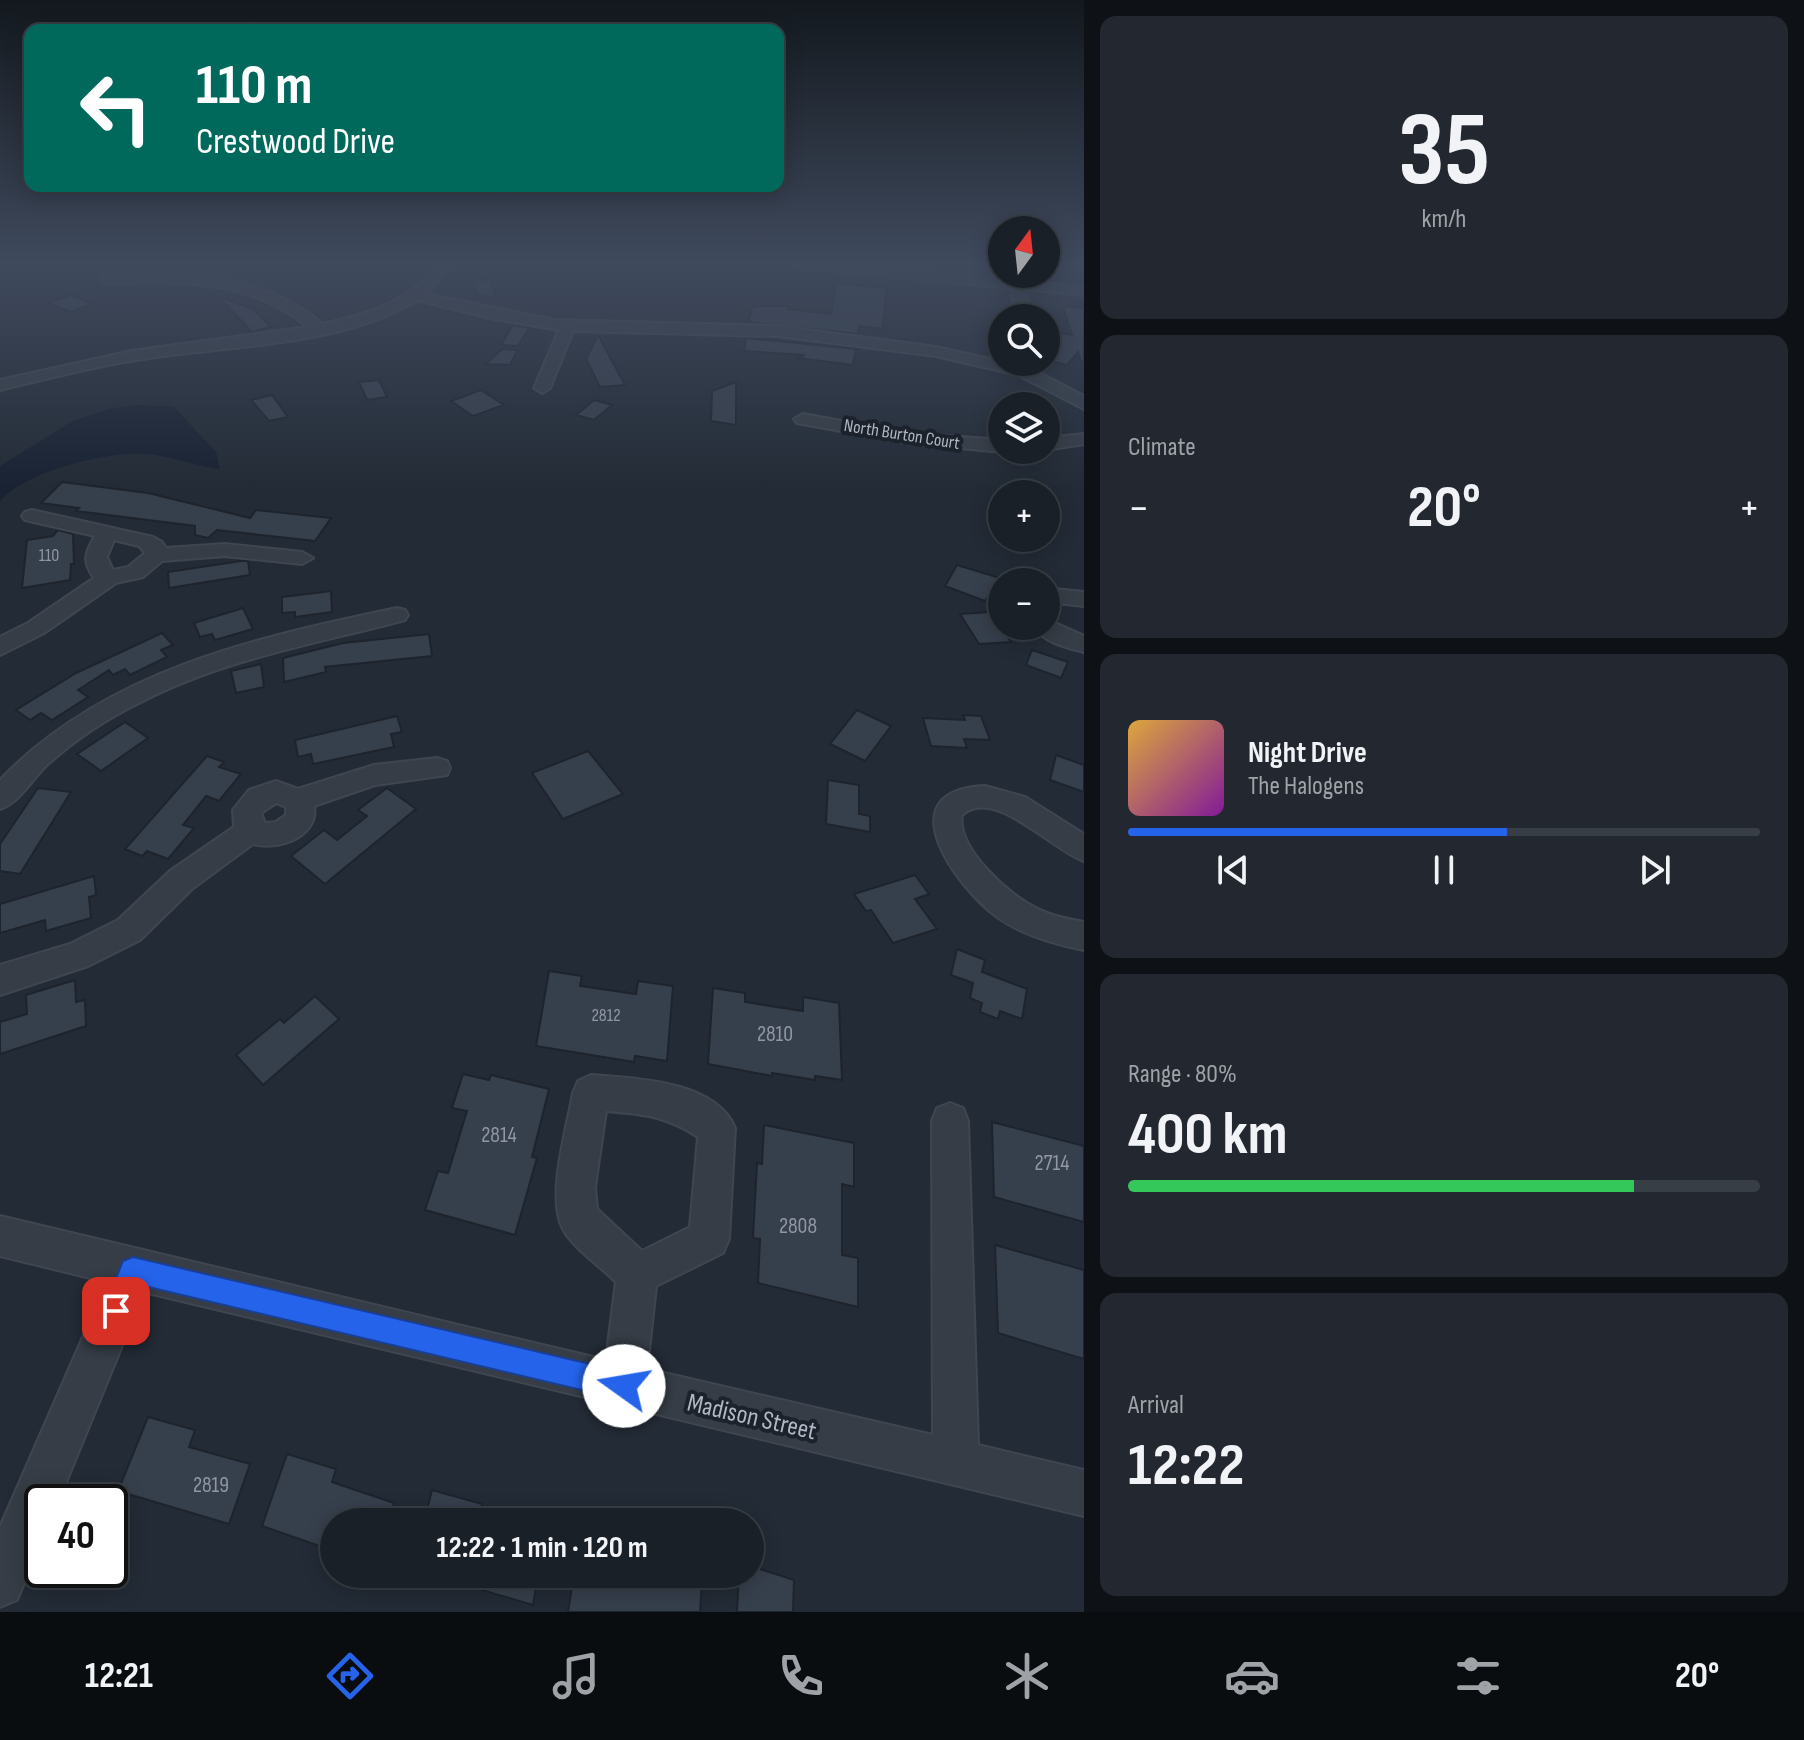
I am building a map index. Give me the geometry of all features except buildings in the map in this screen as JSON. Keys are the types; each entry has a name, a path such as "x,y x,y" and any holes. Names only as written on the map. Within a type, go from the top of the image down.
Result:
{"street":[{"path":"0,385 140,355 282,338"},
{"path":"542,388 563,338"},
{"path":"837,338 988,360"},
{"path":"1036,376 1084,404"},
{"name":"North Burton Court","path":"803,419 943,443 988,445"},
{"path":"1060,442 1084,439"},
{"path":"32,516 146,541 155,546 156,555"},
{"path":"109,533 95,552 99,571 109,578"},
{"path":"0,647 36,628 109,578 135,572 156,555 233,550 302,558"},
{"path":"1060,597 1084,599"},
{"path":"0,798 34,762 78,728 163,682 213,661 286,640 397,615"},
{"path":"1060,636 1084,644"},
{"path":"0,980 77,956 129,930 181,880 251,830 245,817 259,798 276,792 298,800 374,775 437,768"},
{"path":"1084,849 1005,801 974,795 960,799 950,809 947,820 950,836 995,897 1026,918 1055,930 1084,936"},
{"path":"591,1093 643,1096 680,1104 717,1128 709,1239 637,1274 578,1218 576,1187 591,1093"},
{"path":"950,1121 956,1463"},
{"name":"Madison Street","path":"0,1236 133,1270 1084,1493"},
{"path":"0,1583 133,1270"},
{"path":"624,1386 637,1274"}],"water":[{"path":"136,405 174,407 216,452 220,469 155,455 110,456 47,472 12,490 0,501 0,466 71,422 108,409"}],"route":[{"path":"116,1311 133,1270 624,1386"}]}
